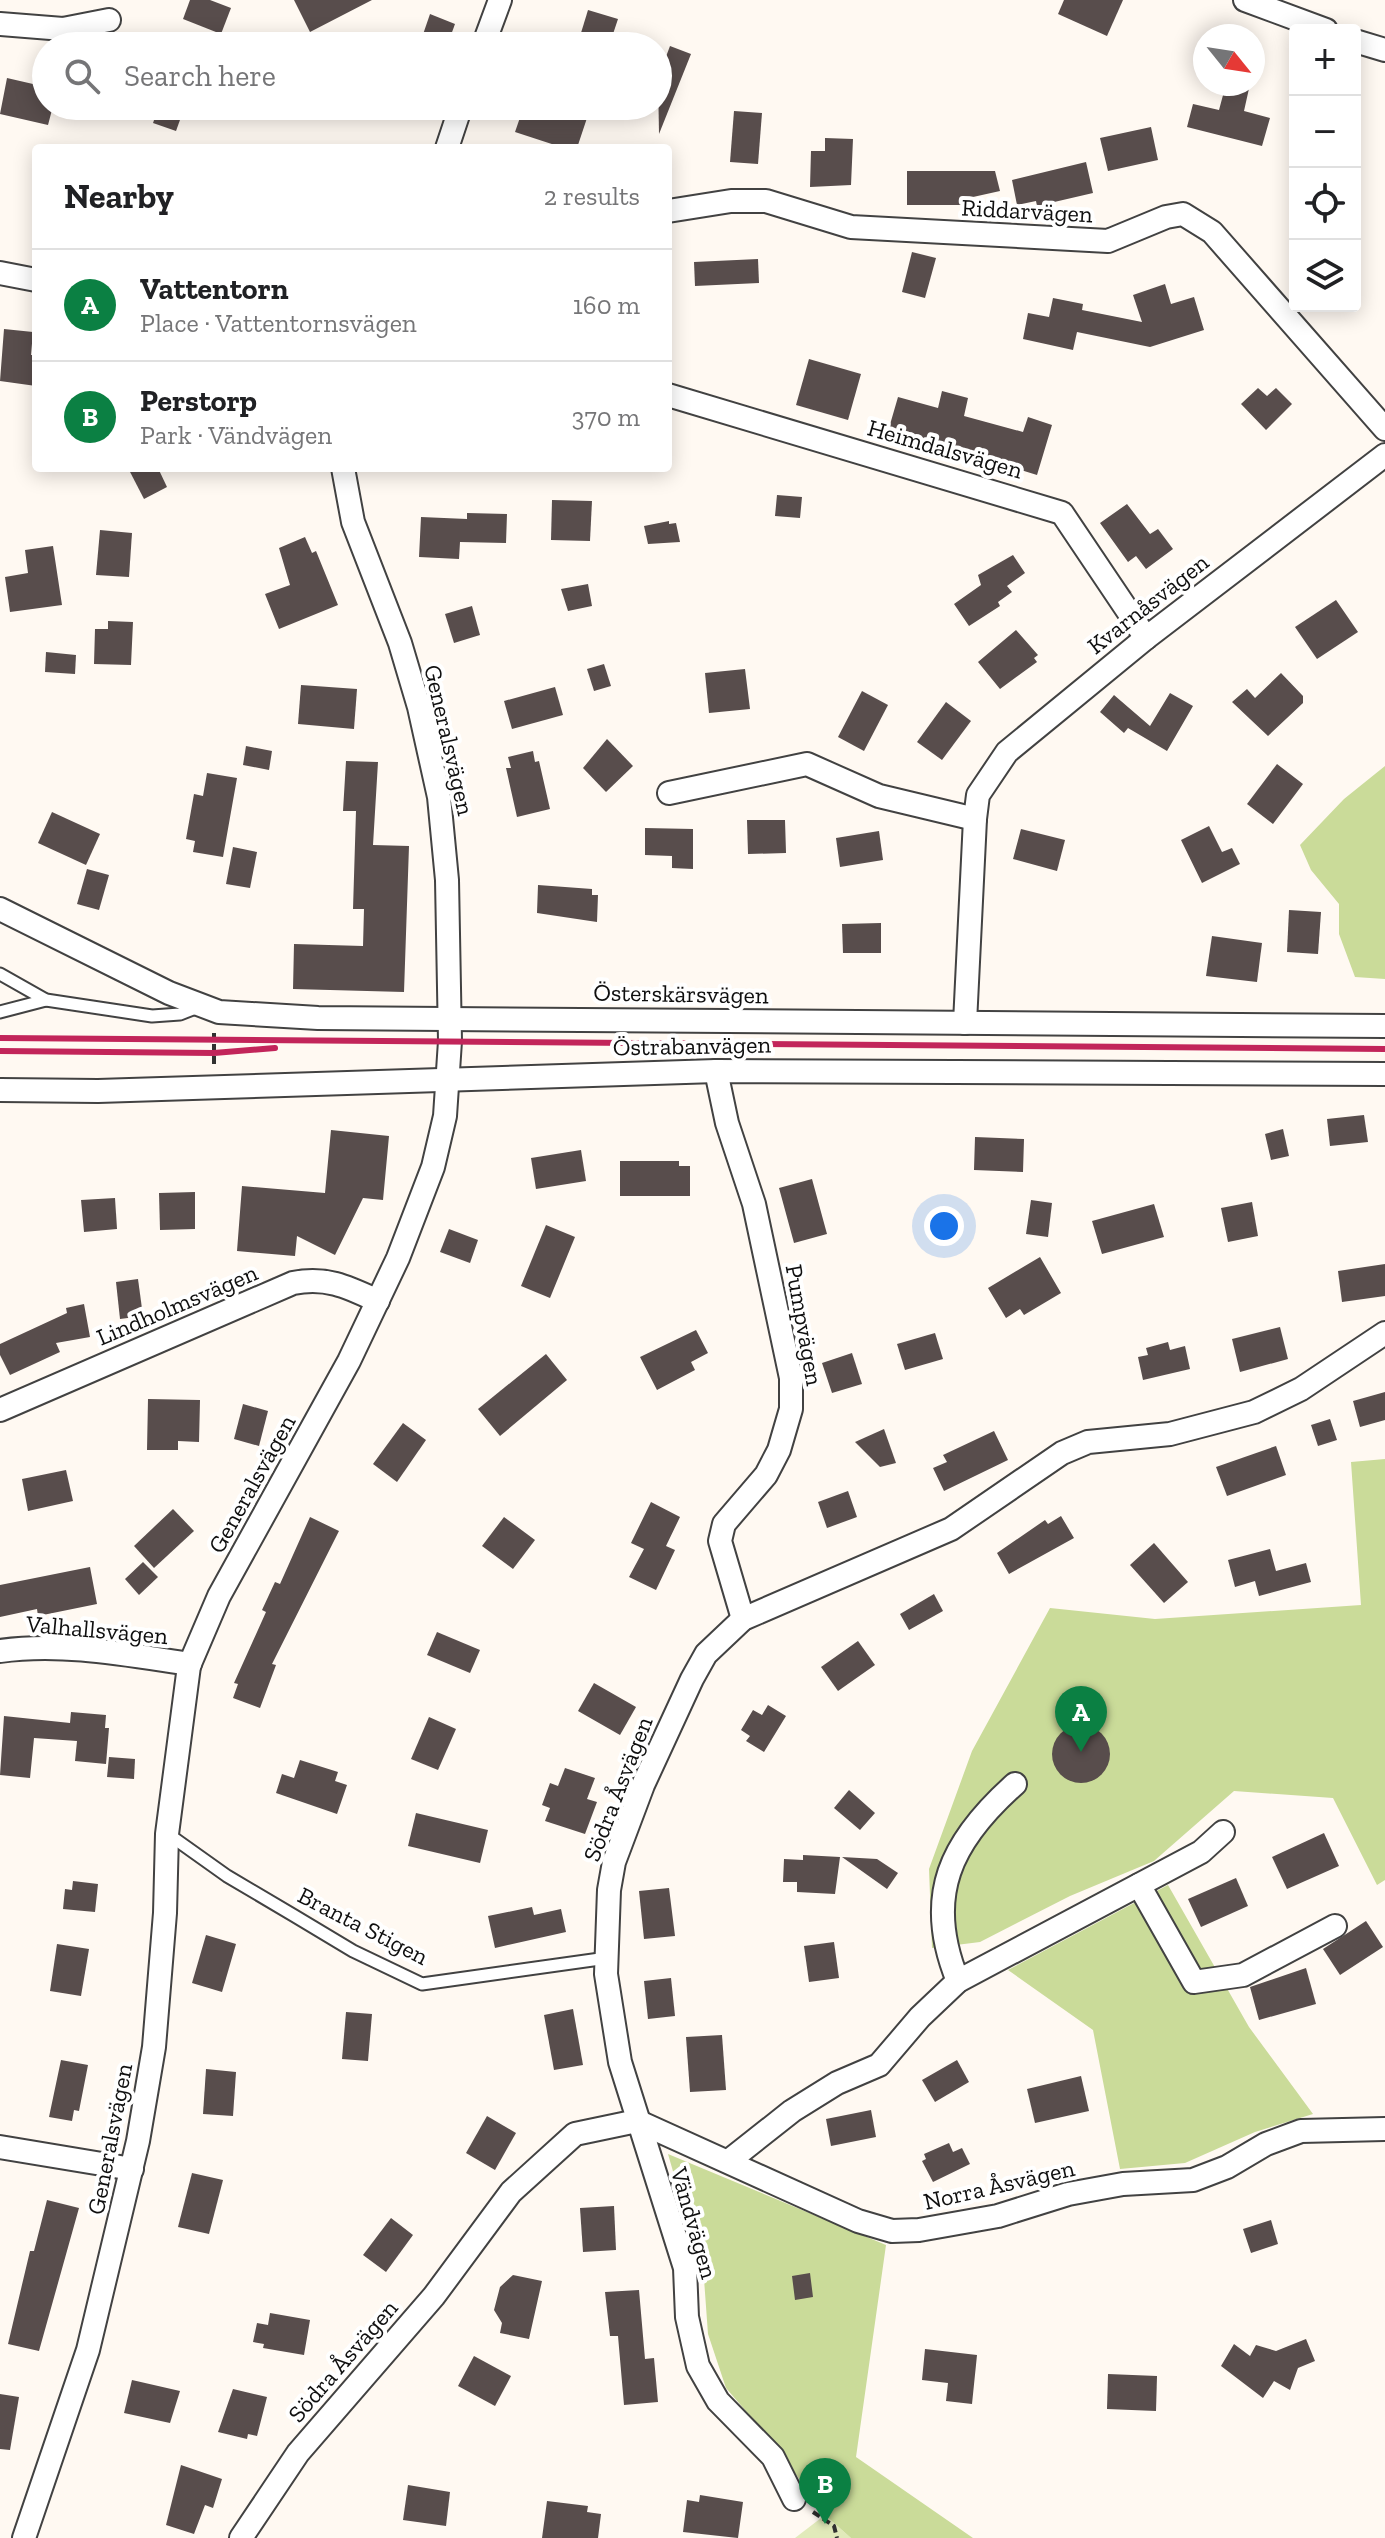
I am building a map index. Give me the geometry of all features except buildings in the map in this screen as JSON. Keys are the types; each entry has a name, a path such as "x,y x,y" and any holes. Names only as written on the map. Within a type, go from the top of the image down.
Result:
{"street":[{"path":"488,32 500,0"},
{"path":"1245,0 1310,24"},
{"path":"0,24 63,29 109,20"},
{"path":"1361,43 1385,50"},
{"path":"448,144 456,120"},
{"name":"Riddarvägen","path":"672,210 731,201 766,201 851,227 1108,241 1166,217 1183,214 1212,232 1385,429"},
{"path":"0,273 32,279"},
{"name":"Heimdalsvägen","path":"672,396 1062,513 1146,638"},
{"name":"Kvarnåsvägen","path":"965,1023 975,819 981,788 1007,752 1146,638 1385,455"},
{"name":"Generalsvägen","path":"24,2538 88,2350 114,2254 132,2169 154,2047 167,1834 190,1664 219,1596 294,1464 378,1301 417,1213 433,1167 449,1078 444,832 431,751 400,643 353,522 343,472"},
{"path":"669,793 807,764 879,796 975,819"},
{"name":"Österskärsvägen","path":"0,909 96,959 219,1012 318,1018 1385,1026"},
{"name":"Östrabanvägen","path":"0,1090 114,1091 716,1071 1385,1074"},
{"name":"Pumpvägen","path":"716,1071 727,1123 754,1204 791,1378 791,1409 779,1450 766,1475 724,1524 720,1541 743,1619"},
{"name":"Lindholmsvägen","path":"0,1410 293,1283 312,1279 332,1281 378,1301"},
{"name":"Södra Åsvägen","path":"241,2538 298,2453 434,2296 511,2192 575,2134 637,2121 620,2062 607,1958 611,1876 643,1785 706,1654 743,1619 951,1529 1062,1453 1088,1442 1170,1434 1254,1412 1301,1389 1385,1333"},
{"name":"Valhallsvägen","path":"0,1651 48,1648 190,1664"},
{"path":"958,1981 945,1936 942,1894 950,1865 965,1836 986,1810 1015,1784"},
{"path":"730,2160 792,2111 837,2083 879,2065 920,2017 958,1981 1201,1852 1223,1832"},
{"path":"1139,1885 1194,1982 1243,1975 1335,1926"},
{"name":"Norra Åsvägen","path":"637,2121 664,2135 730,2160 858,2221 892,2231 919,2230 998,2216 1081,2191 1123,2184 1193,2180 1301,2131 1385,2129"},
{"name":"Vändvägen","path":"637,2121 685,2268 687,2317 698,2366 718,2401 773,2457 794,2499"},
{"path":"0,2147 132,2169"}],"lane":[{"path":"0,974 46,1000 152,1016 180,1014 201,1006"},
{"path":"0,1012 46,1000"},
{"name":"Branta Stigen","path":"167,1834 227,1876 305,1922 422,1984 607,1958"}],"path":[{"path":"214,1031 214,1067"},
{"path":"794,2499 834,2526 837,2538"}],"green space":[{"path":"1385,766 1385,979 1355,977 1339,934 1339,904 1311,870 1300,845 1344,799"},
{"path":"1385,1459 1385,1880 1377,1885 1333,1798 1234,1791 1154,1861 1070,1896 980,1942 932,1948 929,1869 972,1751 1050,1608 1155,1619 1361,1605 1351,1462"},
{"path":"1168,1885 1249,2027 1313,2114 1255,2132 1185,2163 1120,2169 1093,2030 1008,1970"},
{"path":"668,2154 886,2245 856,2457 973,2538 851,2538 825,2515 775,2445 726,2388 708,2334 704,2279"},
{"path":"825,2515 851,2538 795,2538"}],"railway":[{"path":"0,1038 1385,1049"},
{"path":"0,1051 214,1053 275,1048"}],"place":[{"name":"Vattentorn","path":"1081,1752"},
{"name":"Perstorp","path":"825,2524"}]}
